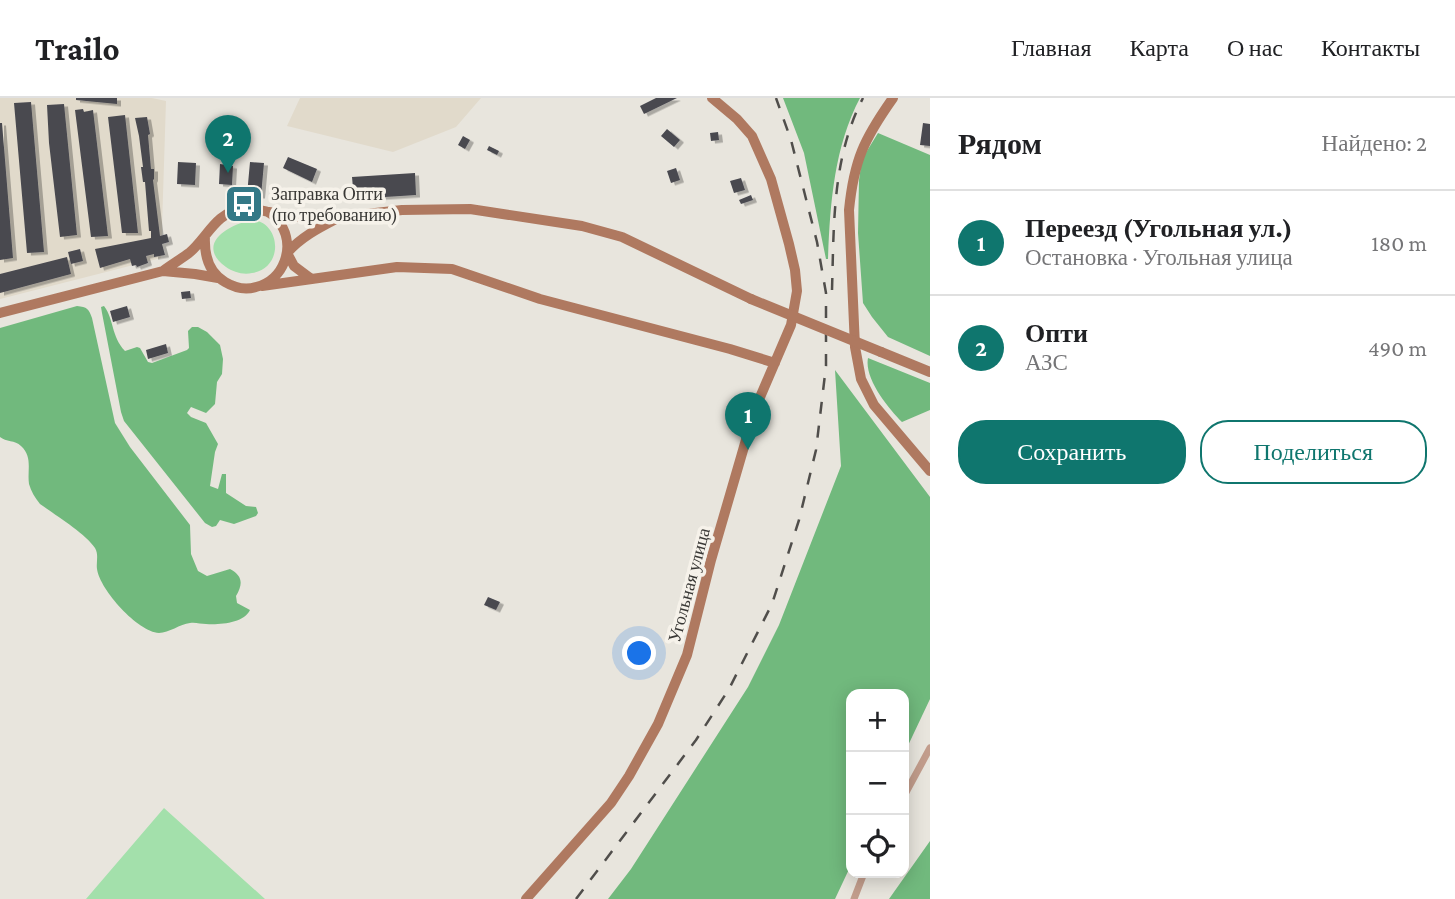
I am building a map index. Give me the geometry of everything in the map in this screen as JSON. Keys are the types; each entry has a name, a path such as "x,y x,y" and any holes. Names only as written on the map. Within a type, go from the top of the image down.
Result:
{"main road":[{"name":"Угольная улица","path":"526,899 611,803 658,724 687,655 711,560 755,409 791,325 797,291 789,244 771,179 752,136 712,98"},
{"path":"893,98 864,143 851,188 849,210 855,347 861,379 874,405 930,471"},
{"path":"163,271 190,252 219,220 236,210 298,217 340,217 402,210 470,209 582,226 622,237 751,299 930,372"},
{"path":"262,286 279,273 287,253 284,230 269,212"},
{"path":"287,253 307,235 340,217"},
{"path":"205,236 206,258 218,278"},
{"path":"287,253 294,266 310,278"},
{"path":"0,313 163,271 193,273 218,278 239,288 250,288 397,267 452,270 540,299 775,363"}],"street":[{"path":"909,787 930,748"},
{"path":"854,899 862,878"}],"shaded area":[{"path":"0,98 152,98 166,101 161,258 0,299"},
{"path":"300,98 481,98 456,127 393,152 287,126"}],"green space":[{"path":"783,98 860,98 844,136 839,156 832,197 828,259 804,153"},
{"path":"878,133 930,155 930,356 888,337 863,303 858,233 859,180 862,159"},
{"path":"254,220 270,229 274,237 274,255 270,263 262,269 249,274 235,272 217,258 214,243 226,230"},
{"path":"77,306 87,309 92,318 115,423 130,447 190,525 191,554 198,571 207,576 230,569 239,577 241,584 236,596 237,603 250,610 243,618 224,623 190,623 159,633 141,626 121,609 105,588 97,569 96,551 90,542 36,499 29,484 25,450 19,444 0,437 0,328"},
{"path":"104,306 120,345 125,351 140,348 148,362 152,363 187,350 188,331 192,327 207,332 220,345 222,374 217,382 215,404 206,413 191,407 187,413 206,423 218,444 210,486 218,489 222,474 226,474 226,493 246,506 256,507 256,516 234,524 220,520 212,527 205,523 124,421 102,313 101,307"},
{"path":"868,358 930,383 930,410 902,422 873,383"},
{"path":"835,370 930,497 930,699 909,743 909,689 846,689 846,876 835,899 608,899 631,869 748,687 779,625 841,466"},
{"path":"164,808 265,899 86,899"},
{"path":"930,841 930,899 889,899 904,878 909,878 909,871"}],"building":[{"path":"117,98 117,104 76,100"},
{"path":"656,98 677,98 644,114 640,106"},
{"path":"31,102 44,252 27,253 14,103"},
{"path":"64,104 77,235 60,237 47,105"},
{"path":"83,109 84,112 93,110 108,236 91,237 75,110"},
{"path":"125,115 138,233 122,233 108,117"},
{"path":"147,117 160,236 167,234 169,242 162,244 165,255 146,256 148,263 137,267 132,266 130,259 100,268 95,249 151,238 135,118"},
{"path":"0,123 13,258 0,260"},
{"path":"923,123 930,124 930,146 920,145"},
{"path":"667,129 680,140 674,147 661,136"},
{"path":"718,132 719,140 711,141 710,133"},
{"path":"463,136 470,140 465,149 458,145"},
{"path":"489,146 499,151 497,155 487,150"},
{"path":"288,157 317,169 312,182 283,168"},
{"path":"178,162 196,163 195,185 177,184"},
{"path":"250,162 264,163 261,196 247,195"},
{"path":"220,164 233,166 232,185 219,184"},
{"path":"676,168 680,180 671,183 667,171"},
{"path":"415,173 416,195 354,199 352,177"},
{"path":"741,178 745,190 734,193 730,181"},
{"path":"751,195 753,200 741,204 739,200"},
{"path":"80,249 83,261 71,264 68,252"},
{"path":"67,257 71,274 0,293 0,274"},
{"path":"190,291 191,298 182,299 181,292"},
{"path":"127,306 130,317 113,322 110,311"},
{"path":"166,344 168,353 148,359 146,350"},
{"path":"488,597 500,602 496,610 484,605"}],"railway":[{"path":"576,899 696,740 729,689 772,604 799,520 816,450 826,366 826,293 817,242 791,140 776,98"},
{"path":"832,290 840,168 845,144 863,98"}],"place":[{"name":"Опти","path":"228,173"},
{"name":"Заправка Опти (по требованию)","path":"244,204"},
{"name":"Переезд (Угольная ул.)","path":"748,450"}]}
